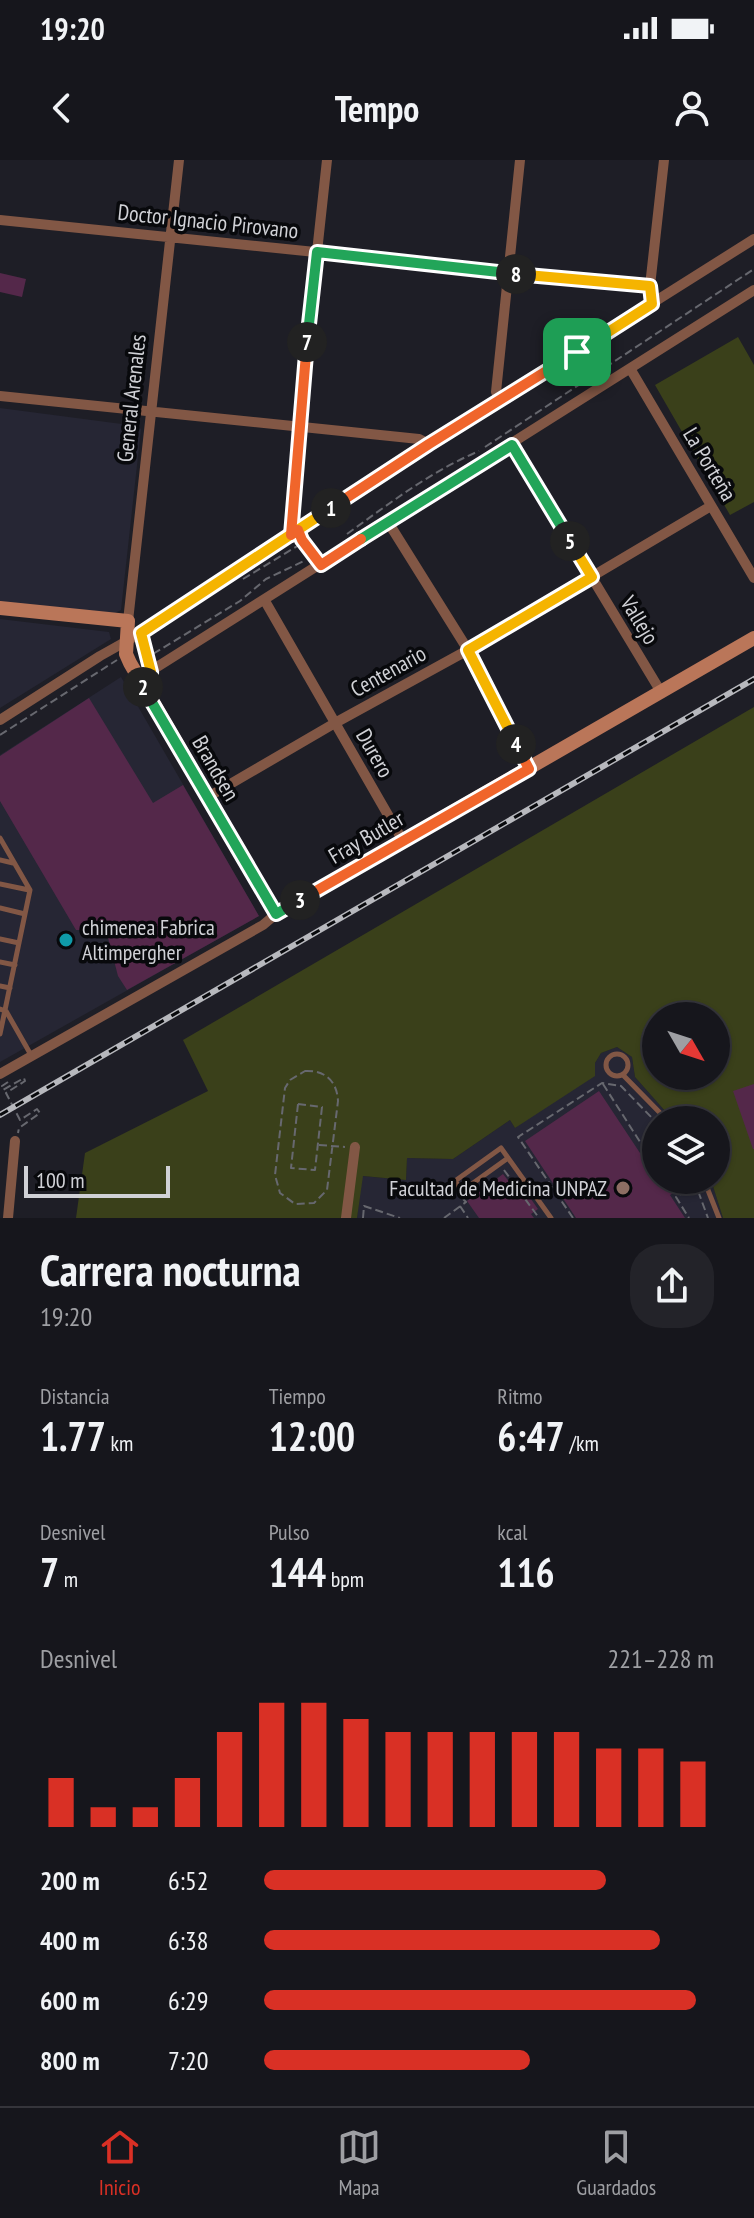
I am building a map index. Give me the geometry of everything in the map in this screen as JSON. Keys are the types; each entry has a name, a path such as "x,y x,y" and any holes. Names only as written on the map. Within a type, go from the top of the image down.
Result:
{"street":[{"name":"General Arenales","path":"126,641 179,160"},
{"path":"295,532 298,427 327,160"},
{"path":"502,400 496,392 520,160"},
{"path":"652,304 650,286 664,160"},
{"name":"Doctor Ignacio Pirovano","path":"0,220 650,286"},
{"path":"0,720 141,633 429,444 754,239"},
{"path":"135,673 265,601 754,290"},
{"name":"La Porteña","path":"631,370 754,578"},
{"path":"0,396 419,439 429,444"},
{"name":"Vallejo","path":"512,445 661,692"},
{"name":"Centenario","path":"208,797 468,650 711,506"},
{"path":"388,522 468,650 529,769"},
{"name":"Durero","path":"265,601 403,841"},
{"path":"0,608 128,621"},
{"name":"Fray Butler","path":"0,1074 263,925 276,914 754,638"},
{"name":"Brandsen","path":"126,641 126,654 135,673 276,914"},
{"path":"8,1218 15,1141"},
{"path":"346,1218 355,1147"}],"lane":[{"path":"0,838 30,890 0,1034"},
{"path":"0,860 14,863"},
{"path":"0,884 30,890"},
{"path":"0,908 25,914"},
{"path":"0,939 19,943"},
{"path":"0,962 15,965"},
{"path":"0,986 10,988"},
{"path":"3,1010 31,1056"},
{"path":"620,1055 626,1059 627,1069 623,1074 615,1076 609,1073 605,1066 610,1056 620,1055"},
{"path":"623,1074 654,1106"},
{"path":"508,1158 462,1191 455,1181 501,1148 551,1218"},
{"path":"710,1194 719,1218"}],"path":[{"path":"340,539 406,489 480,450 754,269"},
{"path":"295,532 315,557"},
{"path":"135,673 147,657 240,601 266,579 322,552"},
{"path":"141,633 147,657"},
{"path":"305,1071 322,1073 335,1084 338,1101 334,1146 330,1181 322,1197 304,1205 286,1200 280,1193 275,1175 283,1096 290,1080 296,1075 305,1071"},
{"path":"15,1141 19,1128 40,1113 37,1109 20,1120 6,1093 25,1081 24,1078 3,1090 2,1086 23,1072"},
{"path":"602,1083 642,1145"},
{"path":"573,1218 518,1137 602,1083 621,1086 642,1108"},
{"path":"298,1104 322,1107 318,1145 315,1170 291,1168 298,1104"},
{"path":"318,1145 355,1147"},
{"path":"500,1164 539,1218"},
{"path":"444,1218 466,1202 460,1193 462,1191"},
{"path":"681,1194 676,1197 689,1218"},
{"path":"699,1194 708,1218"},
{"path":"363,1218 364,1206 400,1218"},
{"path":"460,1206 468,1218"}],"shaded area":[{"path":"0,408 141,429 121,610 115,613 0,602"},
{"path":"0,619 109,632 111,639 0,708"},
{"path":"121,677 259,916 0,1062 0,755"},
{"path":"617,1047 632,1057 635,1077 642,1085 642,1090 646,1090 661,1106 642,1106 642,1194 715,1194 723,1218 357,1218 362,1176 406,1180 407,1158 453,1159 510,1120 515,1128 595,1063 601,1053"}],"green space":[{"path":"738,337 754,365 754,502 730,515 655,385"},
{"path":"754,707 754,1218 723,1218 715,1194 730,1194 730,1106 661,1106 646,1090 730,1090 730,1002 642,1002 642,1085 635,1077 632,1057 617,1047 601,1053 595,1063 595,1076 515,1128 510,1120 453,1159 407,1158 406,1180 363,1176 357,1218 76,1218 85,1153 208,1091 183,1040"}],"building":[{"path":"0,273 26,279 22,297 0,292"},
{"path":"89,698 153,803 183,785 259,916 127,990 118,976 106,930 76,930 0,801 0,756"},
{"path":"754,1084 754,1149 753,1149 733,1091"},
{"path":"599,1091 642,1152 642,1194 672,1194 685,1218 576,1218 525,1141"},
{"path":"503,1174 520,1196 526,1192 538,1209 531,1214 534,1218 479,1218 467,1201"}],"railway":[{"path":"0,1115 754,679"}],"place":[{"name":"chimenea Fabrica Altimpergher","path":"66,940"},
{"name":"Facultad de Medicina UNPAZ","path":"623,1188"}],"route":[{"path":"577,352 429,444 298,530 141,633 151,672 138,679 276,914 529,769 468,650 592,577 512,445 321,565 298,530 291,535 290,522 298,427 317,252 650,286 652,304 577,352"}]}
